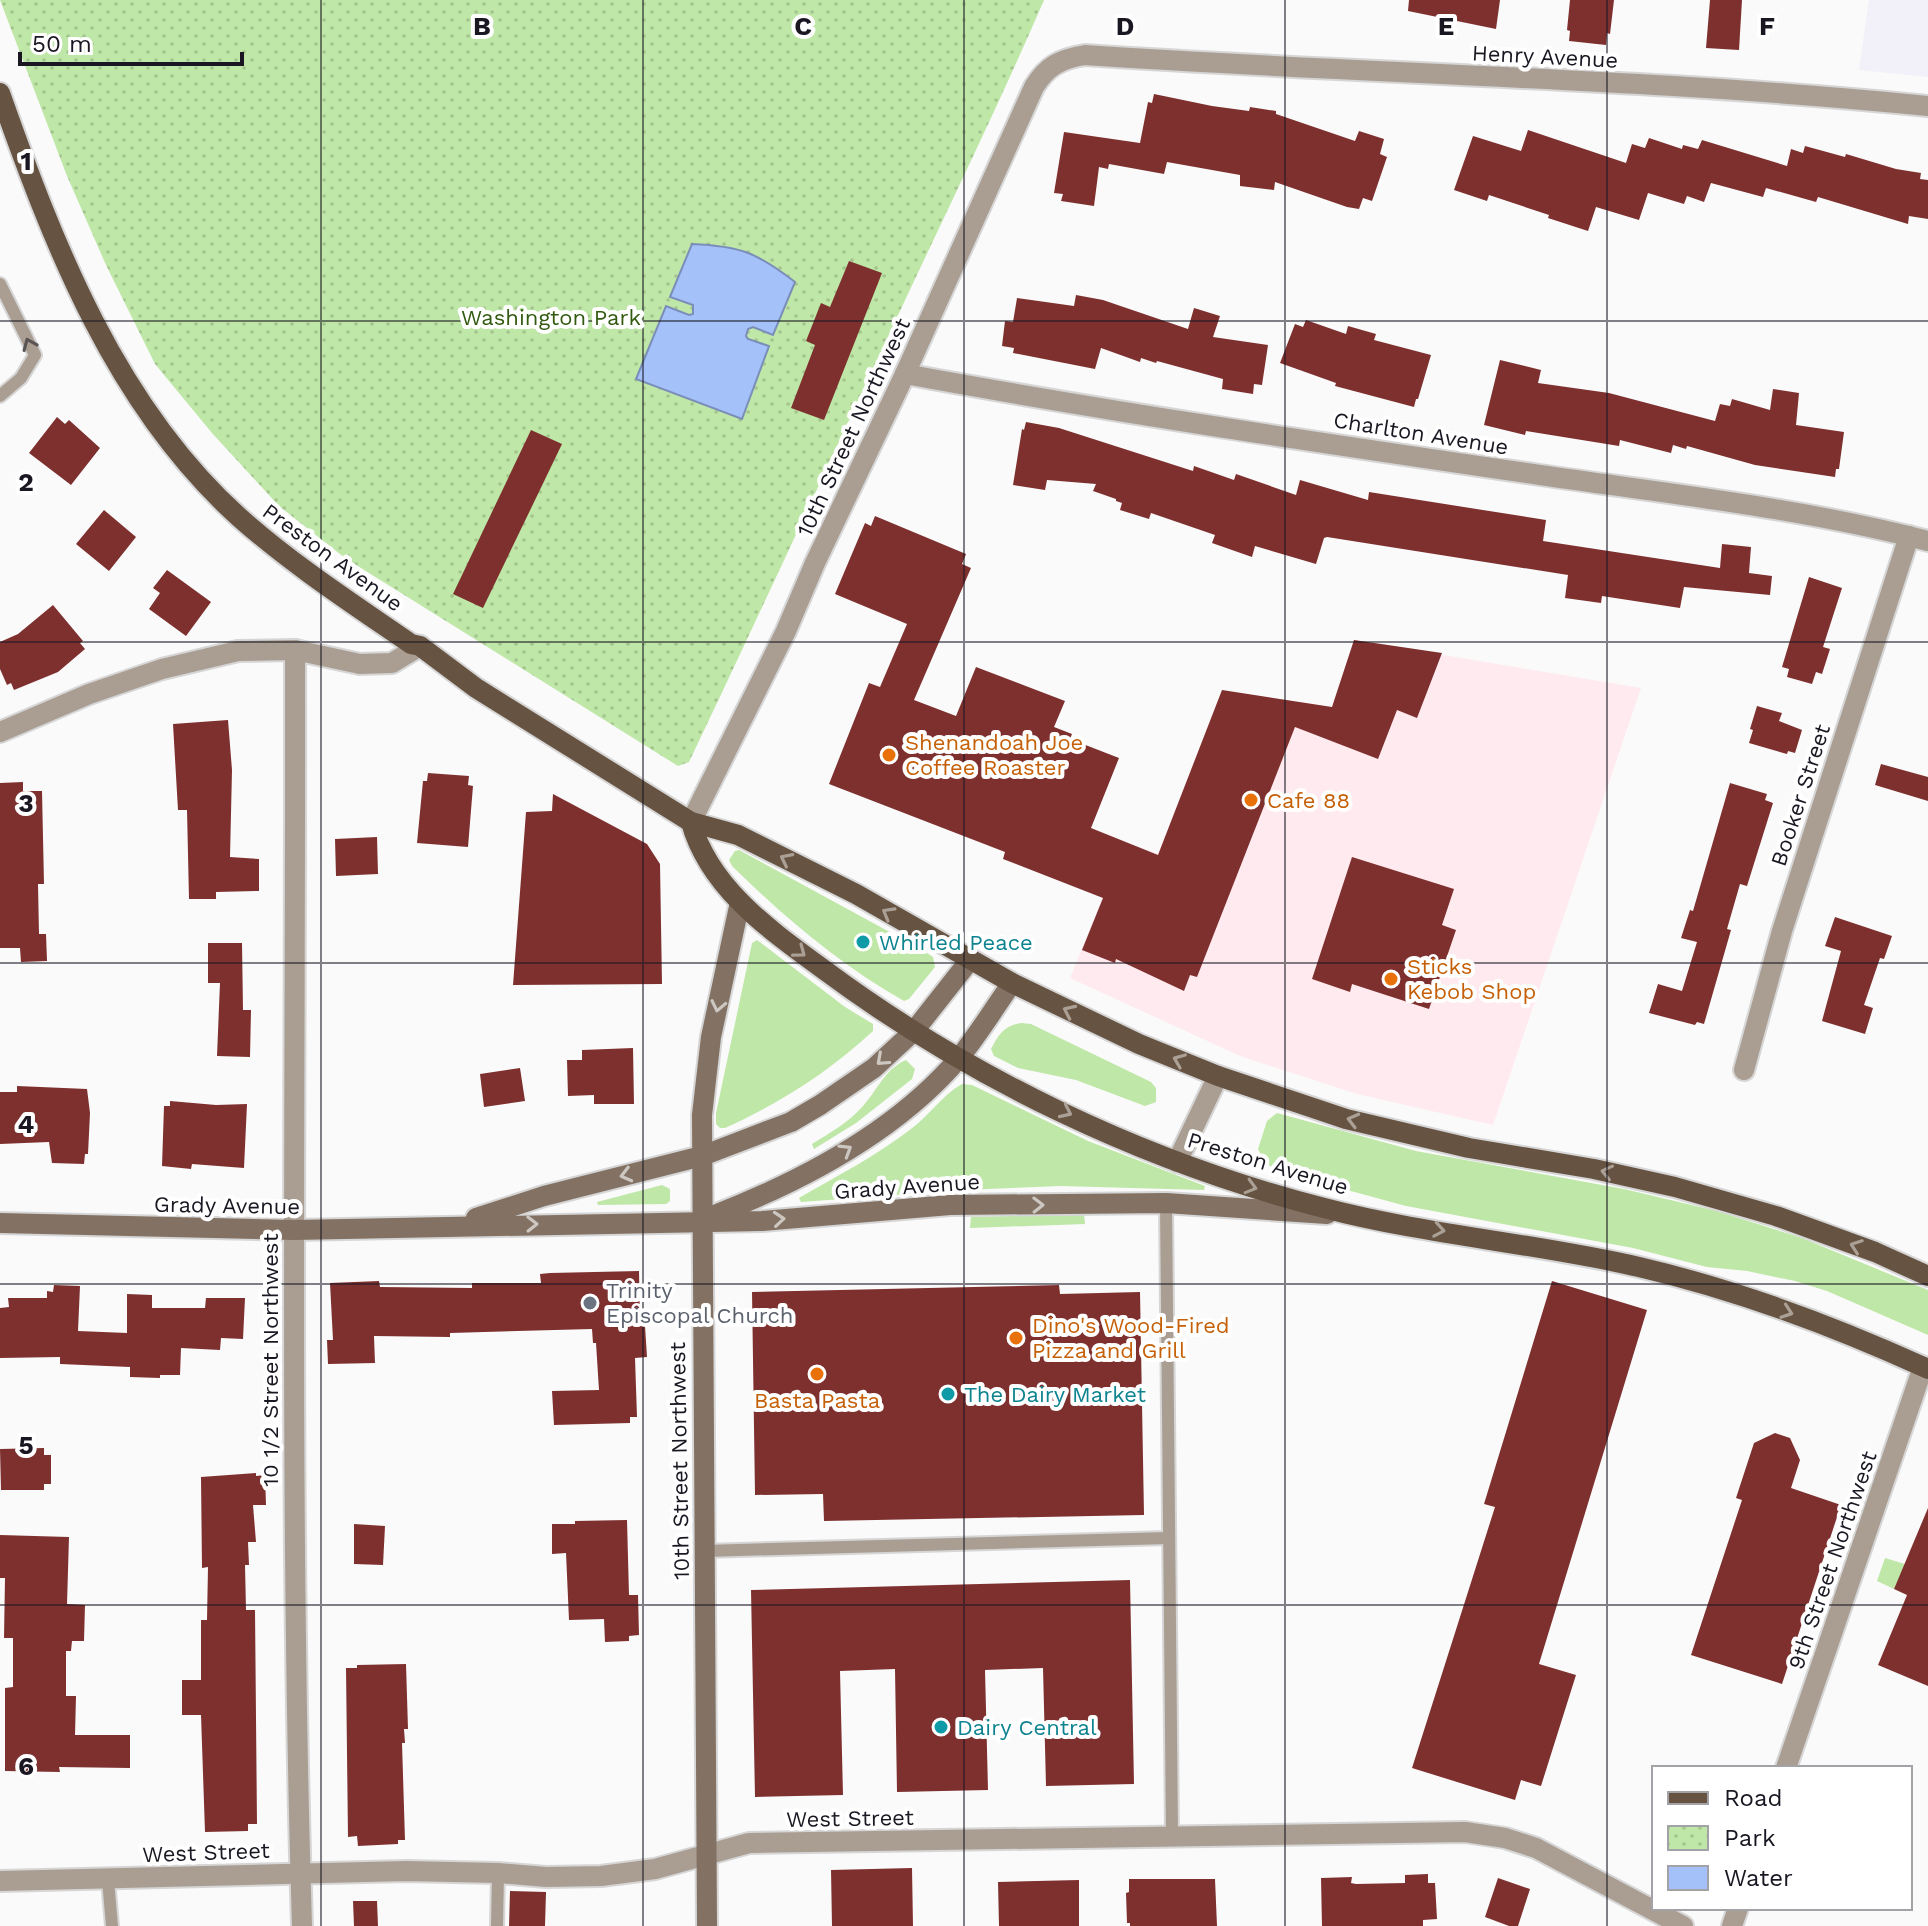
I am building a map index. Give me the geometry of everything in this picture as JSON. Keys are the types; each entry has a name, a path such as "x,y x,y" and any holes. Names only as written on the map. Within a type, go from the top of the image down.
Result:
{"main road":[{"name":"Preston Avenue","path":"0,93 64,259 109,351 146,410 189,466 238,516 291,561 411,644 420,646 476,688 691,822 738,835 763,847 856,894 1012,983 1139,1044 1218,1076 1346,1119 1469,1148 1594,1169 1675,1187 1776,1216 1875,1252 1928,1276"},
{"name":"Preston Avenue","path":"691,822 697,845 740,902 787,943 855,993 959,1058 1024,1093 1177,1162 1326,1209 1638,1267 1713,1287 1812,1320 1925,1368"},
{"name":"10th Street Northwest","path":"707,1926 702,1115 711,1037 740,902"},
{"name":"Grady Avenue","path":"454,1225 544,1196 702,1156 791,1122 874,1068 914,1031 970,960"},
{"path":"701,1221 789,1183 857,1143 929,1087 959,1058 1012,983"},
{"name":"Grady Avenue","path":"0,1223 294,1230 762,1221 950,1205 1166,1203 1363,1216"}],"street":[{"name":"Henry Avenue","path":"1063,59 1085,55 1280,68 1562,80 1928,106"},
{"name":"10th Street Northwest","path":"691,822 786,631 1034,87 1044,71 1063,59"},
{"name":"Charlton Avenue","path":"905,374 1418,457 1832,518 1918,539"},
{"name":"Booker Street","path":"1744,1070 1782,931 1918,539"},
{"path":"0,732 89,694 162,669 238,651 295,650 360,664 392,663 420,646"},
{"name":"10 1/2 Street Northwest","path":"295,650 295,1695 302,1926"},
{"path":"1177,1162 1218,1076"},
{"name":"9th Street Northwest","path":"1787,1766 1925,1368"},
{"name":"West Street","path":"0,1881 300,1873 601,1876 655,1869 749,1843 1465,1832 1505,1838 1536,1848 1652,1910"},
{"name":"West Street","path":"1653,1910 1683,1926"}],"lane":[{"path":"0,284 35,355 21,378 0,396"},
{"path":"1166,1203 1172,1836"},
{"path":"704,1551 1168,1538"},
{"path":"497,1926 498,1873"},
{"path":"108,1880 112,1926"}],"shaded area":[{"path":"1869,0 1928,0 1928,77 1859,70"},
{"path":"1354,640 1641,688 1493,1125 1357,1094 1240,1056 1070,978 1125,842 1158,854 1222,690 1332,707"}],"green space":[{"name":"Washington Park","path":"0,0 1044,0 689,762 678,766 345,558 279,506 212,433 155,364 106,265 67,176"},
{"path":"739,850 919,948 933,957 935,967 904,1001 858,972 772,903 732,866 729,860"},
{"path":"757,940 845,1007 873,1024 873,1031 803,1086 720,1128 716,1124 716,1113 752,943"},
{"path":"1031,1024 1151,1082 1156,1088 1156,1102 1145,1106 1076,1080 1018,1068 994,1056 991,1049 1000,1035 1010,1026"},
{"path":"906,1060 915,1069 912,1079 856,1123 814,1149 812,1144 852,1117 887,1074"},
{"path":"962,1084 972,1085 1088,1141 1205,1186 1204,1190 1061,1186 801,1202 799,1198 898,1139"},
{"path":"1277,1113 1416,1151 1624,1189 1717,1211 1802,1238 1928,1290 1928,1335 1827,1291 1795,1281 1707,1267 1633,1248 1406,1206 1281,1172 1265,1163 1258,1149 1267,1121"},
{"path":"662,1185 670,1189 670,1201 666,1204 598,1205 597,1202"},
{"path":"1084,1214 1085,1224 970,1228 971,1217"},
{"path":"1885,1558 1905,1564 1894,1589 1877,1581"}],"water":[{"path":"692,244 747,252 795,282 773,335 753,327 748,329 748,339 769,346 742,419 636,379 666,306 693,314 693,305 670,297"}],"building":[{"path":"1409,0 1500,0 1496,29 1408,11"},
{"path":"1570,0 1614,0 1606,45 1569,41"},
{"path":"1710,0 1742,0 1739,50 1706,48"},
{"path":"1154,94 1212,106 1276,111 1276,114 1355,141 1359,131 1384,139 1380,154 1387,157 1372,201 1363,198 1359,209 1347,207 1275,182 1274,190 1240,186 1240,175 1167,162 1164,174 1109,164 1108,169 1099,167 1094,206 1061,201 1063,194 1054,193 1064,132 1140,143 1148,102 1152,103"},
{"path":"1528,130 1626,163 1632,144 1645,148 1649,138 1682,149 1683,145 1698,149 1702,140 1787,166 1791,149 1803,153 1805,146 1845,157 1846,154 1921,173 1920,179 1928,180 1928,219 1909,216 1908,224 1818,197 1816,202 1766,188 1763,197 1711,183 1704,202 1687,196 1684,204 1648,193 1639,220 1596,207 1588,231 1489,195 1487,201 1454,190 1473,136 1521,151"},
{"path":"849,261 882,273 824,420 791,408 815,345 806,341 821,303 830,307"},
{"path":"1076,295 1103,300 1188,329 1194,308 1220,316 1213,337 1268,345 1262,385 1254,384 1253,394 1222,389 1223,379 1157,361 1141,358 1140,362 1101,348 1095,369 1013,353 1014,348 1002,346 1005,321 1013,322 1017,298 1074,306"},
{"path":"1306,320 1346,334 1348,326 1376,334 1374,340 1431,355 1414,407 1335,386 1336,383 1280,363 1295,324 1303,327"},
{"path":"1500,360 1541,370 1538,383 1609,393 1715,421 1720,404 1730,406 1732,399 1770,410 1773,389 1799,393 1796,425 1844,432 1839,469 1836,469 1835,477 1755,465 1687,446 1686,449 1673,445 1671,453 1620,440 1619,446 1526,431 1525,435 1484,425"},
{"path":"57,417 65,424 69,420 100,448 71,485 29,453"},
{"path":"1026,422 1059,428 1193,471 1194,466 1234,480 1236,474 1296,495 1300,480 1368,500 1369,492 1546,520 1543,541 1720,568 1722,544 1751,547 1749,573 1772,576 1770,595 1684,587 1680,608 1602,596 1601,603 1565,598 1568,575 1327,537 1324,538 1316,564 1255,546 1252,557 1212,543 1215,535 1151,513 1149,519 1120,510 1122,503 1093,491 1096,484 1047,480 1045,490 1013,485 1022,429"},
{"path":"531,430 562,444 483,608 453,594"},
{"path":"104,510 136,537 109,571 76,544"},
{"path":"875,516 966,554 962,564 971,568 914,700 956,716 976,667 1065,701 1054,727 1072,734 1070,739 1119,758 1091,828 1158,855 1222,690 1332,707 1354,640 1442,653 1417,718 1397,710 1378,759 1295,727 1197,977 1190,975 1184,991 1116,959 1115,963 1082,950 1103,898 1003,859 1005,852 829,784 869,683 880,687 907,624 835,594 865,523 871,526"},
{"path":"167,570 211,602 186,636 149,609 160,593 153,588"},
{"path":"1809,577 1842,588 1823,647 1830,649 1822,674 1816,672 1812,684 1787,677 1789,669 1782,667"},
{"path":"53,605 83,641 80,643 85,649 58,672 14,690 11,683 7,685 0,669 0,642 18,634"},
{"path":"1757,706 1782,713 1779,721 1802,730 1795,753 1788,751 1787,754 1749,743"},
{"path":"228,720 232,770 230,857 259,859 259,891 216,892 216,899 189,899 187,810 178,810 173,724"},
{"path":"1881,764 1928,777 1928,801 1875,785"},
{"path":"428,773 469,776 468,785 473,786 468,847 417,843 423,781 427,781"},
{"path":"23,782 23,791 42,791 44,884 38,884 39,934 46,934 47,961 21,962 20,948 0,948 0,783"},
{"path":"1730,783 1767,794 1765,800 1773,803 1747,886 1740,884 1727,929 1731,930 1704,1024 1697,1022 1695,1025 1649,1013 1658,984 1682,991 1697,942 1681,938 1690,910 1693,911"},
{"path":"553,794 647,844 660,864 662,984 513,985 526,812 552,811"},
{"path":"377,837 378,874 336,876 335,839"},
{"path":"1352,857 1454,889 1442,925 1456,930 1429,1009 1352,984 1350,992 1312,979"},
{"path":"1835,917 1892,936 1884,959 1880,958 1864,1005 1873,1008 1865,1034 1822,1021 1841,951 1825,946"},
{"path":"208,943 242,943 243,1010 251,1010 250,1057 217,1056 220,983 208,983"},
{"path":"633,1048 634,1104 594,1104 594,1095 568,1096 567,1060 582,1060 582,1050"},
{"path":"520,1068 525,1101 484,1107 480,1074"},
{"path":"17,1086 87,1089 90,1113 88,1154 85,1154 84,1164 52,1163 49,1142 0,1144 0,1092 17,1092"},
{"path":"170,1101 247,1104 244,1168 192,1164 191,1169 162,1166 164,1106 170,1106"},
{"path":"639,1271 640,1326 645,1326 647,1357 635,1358 637,1417 630,1417 630,1423 554,1425 552,1391 599,1390 592,1329 450,1333 450,1337 374,1336 375,1363 328,1364 327,1340 333,1340 330,1283 379,1281 380,1287 472,1288 472,1283 541,1283 540,1274"},
{"path":"1552,1281 1647,1310 1539,1664 1576,1675 1541,1786 1521,1780 1515,1800 1412,1768 1495,1507 1484,1504"},
{"path":"54,1285 80,1286 78,1331 127,1333 127,1294 152,1295 152,1308 205,1308 206,1298 245,1298 243,1339 221,1338 220,1350 181,1348 180,1375 160,1375 160,1378 130,1377 130,1367 60,1364 60,1357 0,1358 0,1308 9,1307 8,1298 47,1298 47,1291 53,1292"},
{"name":"The Dairy Market","path":"1059,1285 1060,1294 1140,1292 1144,1515 824,1521 823,1494 755,1495 752,1292"},
{"path":"1775,1433 1790,1438 1800,1460 1791,1488 1841,1505 1782,1684 1691,1655 1742,1500 1736,1498 1754,1443"},
{"path":"44,1448 44,1455 51,1455 51,1484 44,1484 44,1490 1,1490 0,1449"},
{"path":"256,1473 256,1476 265,1475 266,1505 253,1505 256,1542 248,1542 249,1565 245,1565 246,1610 255,1610 257,1824 248,1824 248,1831 205,1832 201,1715 182,1715 182,1680 201,1680 201,1620 207,1620 208,1567 202,1568 201,1477"},
{"path":"1928,1508 1928,1686 1878,1665 1907,1595 1894,1589"},
{"path":"627,1520 629,1595 638,1595 639,1635 629,1636 629,1641 605,1642 604,1619 569,1620 566,1553 552,1554 552,1524"},
{"path":"354,1524 385,1526 383,1565 354,1564"},
{"path":"0,1535 69,1537 67,1604 85,1605 84,1641 72,1641 71,1651 66,1651 66,1696 76,1696 75,1735 130,1735 130,1768 59,1767 60,1772 5,1771 5,1688 13,1687 13,1638 4,1638 5,1578 0,1578"},
{"name":"Dairy Central","path":"1130,1580 1134,1784 1046,1786 1043,1668 985,1670 988,1790 897,1792 895,1669 840,1671 843,1795 755,1797 751,1590"},
{"path":"406,1664 408,1729 404,1729 405,1743 402,1743 405,1840 398,1840 398,1844 358,1846 357,1836 348,1837 346,1668"},
{"path":"912,1868 913,1926 832,1926 831,1870"},
{"path":"1428,1874 1428,1883 1435,1883 1437,1919 1423,1920 1423,1926 1322,1926 1321,1878 1352,1877 1351,1883 1356,1884 1405,1883 1405,1875"},
{"path":"1498,1878 1530,1889 1518,1926 1485,1917"},
{"path":"1129,1879 1215,1879 1217,1926 1130,1926 1127,1923 1126,1893 1129,1892"},
{"path":"1079,1880 1079,1926 999,1926 998,1882"},
{"path":"510,1891 546,1892 545,1926 509,1926"},
{"path":"353,1901 377,1901 378,1926 354,1926"}],"place":[{"name":"Shenandoah Joe Coffee Roaster","path":"889,755"},
{"name":"Cafe 88","path":"1251,800"},
{"name":"Whirled Peace","path":"863,942"},
{"name":"Sticks Kebob Shop","path":"1391,979"},
{"name":"Trinity Episcopal Church","path":"590,1303"},
{"name":"Dino's Wood-Fired Pizza and Grill","path":"1016,1338"},
{"name":"Basta Pasta","path":"817,1374"},
{"name":"The Dairy Market","path":"948,1394"},
{"name":"Dairy Central","path":"941,1727"}]}
